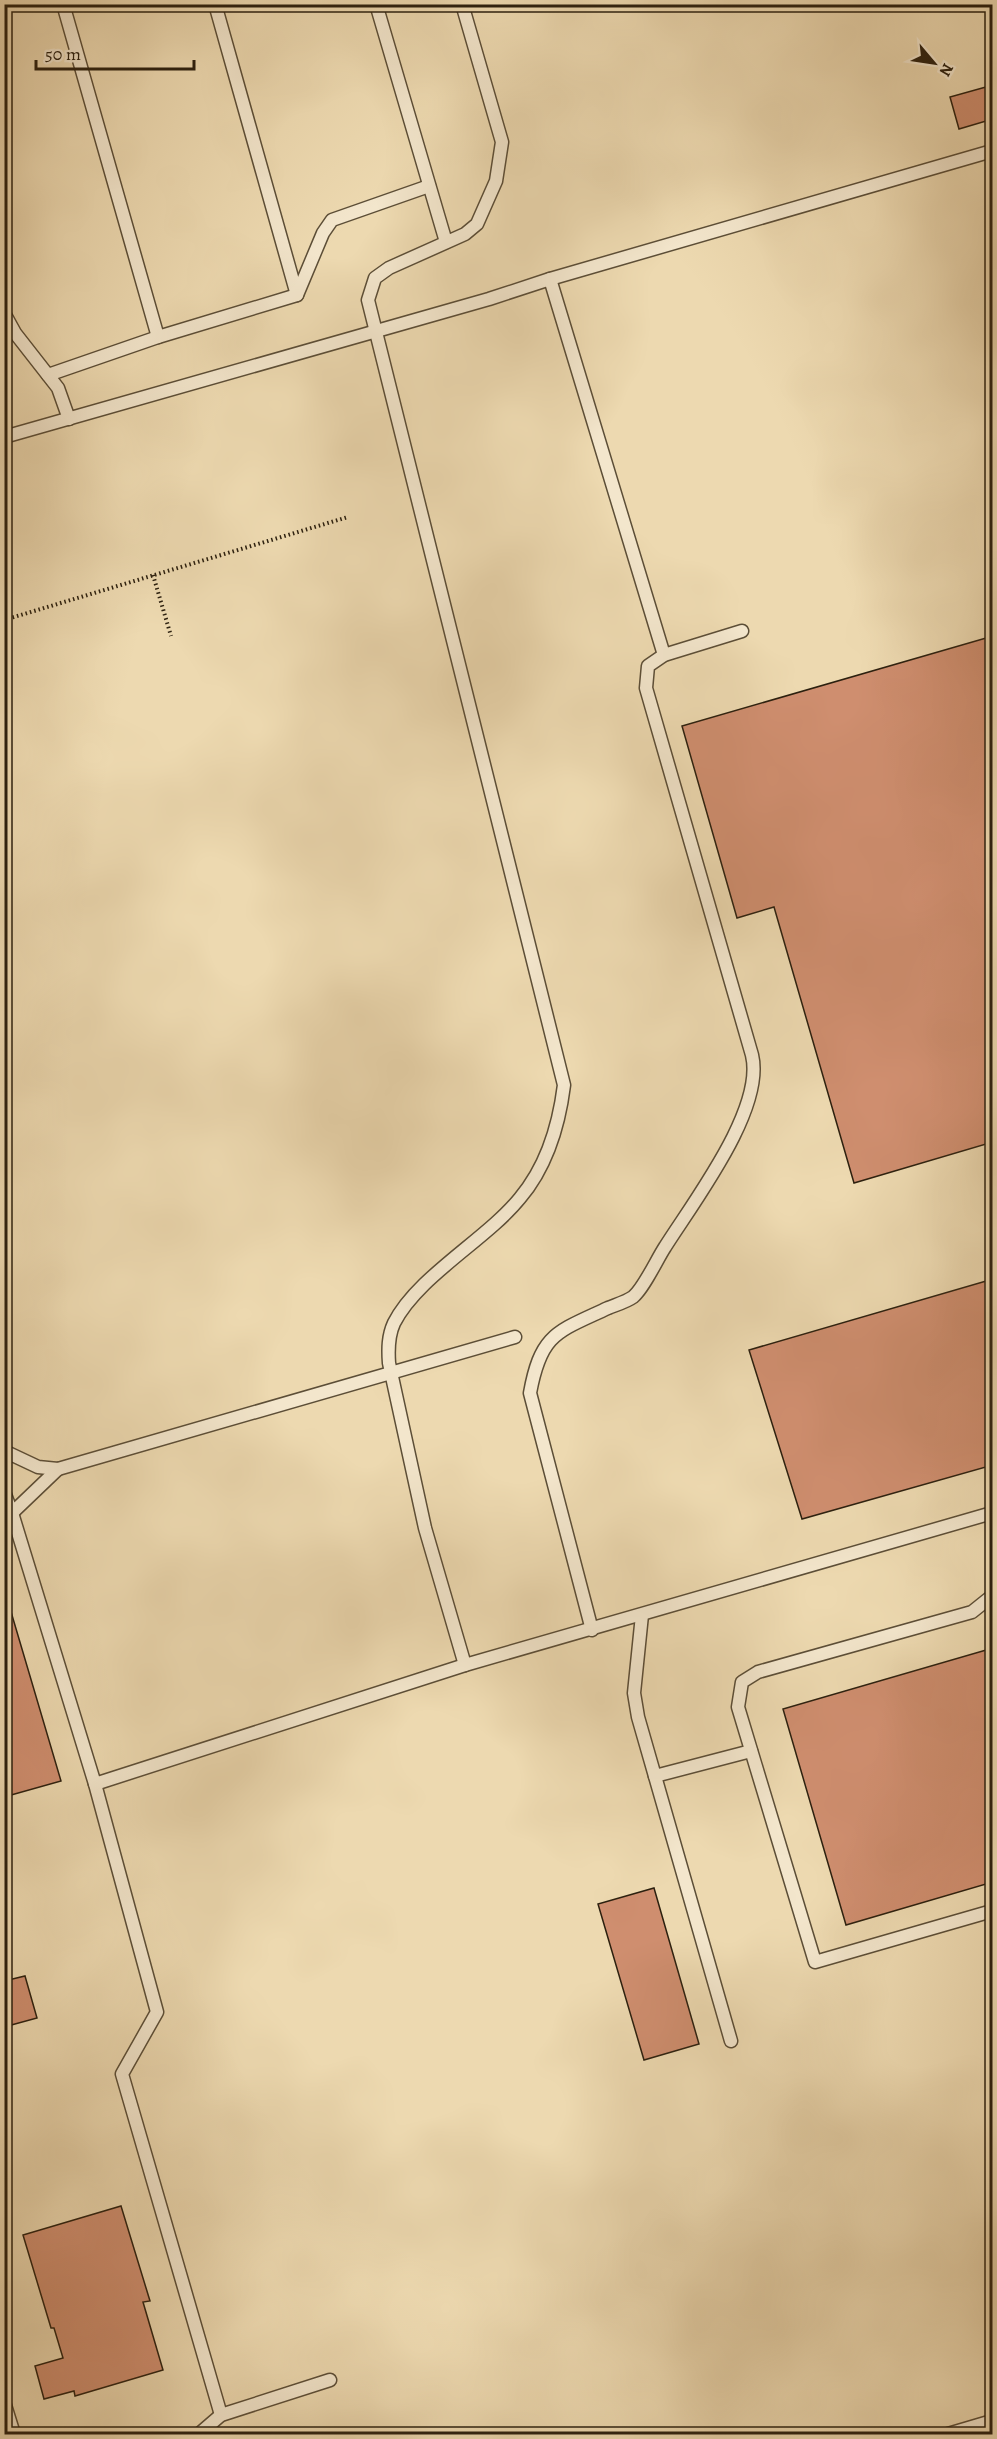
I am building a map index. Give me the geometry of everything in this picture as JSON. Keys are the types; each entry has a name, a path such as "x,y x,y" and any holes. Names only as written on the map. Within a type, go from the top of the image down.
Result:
{"lane":[{"path":"63,4 158,337"},
{"path":"215,4 297,295"},
{"path":"375,4 446,242"},
{"path":"462,4 502,142 496,181 477,224 465,234 389,268 375,278 368,300 564,1085 553,1140 539,1170 521,1197 490,1230 445,1266 411,1300 394,1323 388,1344 391,1372 425,1528 465,1665"},
{"path":"4,437 375,332 993,151"},
{"path":"297,295 323,233 332,220 429,186"},
{"path":"550,279 664,655"},
{"path":"48,375 158,337 297,295"},
{"path":"4,313 15,333 58,388 69,419"},
{"path":"592,1630 530,1393 535,1365 543,1348 555,1335 573,1323 633,1296 735,1137 754,1077 752,1055 646,688 648,666 664,655 742,631"},
{"path":"4,1451 38,1467 58,1469 515,1337"},
{"path":"8,1514 58,1469"},
{"path":"4,1492 8,1514 95,1784 157,2012 122,2074 221,2415"},
{"path":"95,1784 465,1665 993,1513"},
{"path":"993,1596 972,1612 758,1672 742,1682 738,1707 815,1962 993,1911"},
{"path":"642,1615 634,1693 638,1717 730,2041"},
{"path":"655,1776 751,1751"},
{"path":"199,2434 221,2415 330,2380"},
{"path":"4,2402 14,2434"},
{"path":"948,2434 993,2421"}],"path":[{"path":"4,620 348,517"},
{"path":"153,575 171,636"}],"building":[{"path":"993,85 993,119 959,129 950,97"},
{"path":"993,636 993,1142 854,1183 774,907 737,918 682,726"},
{"path":"993,1279 993,1465 802,1519 749,1350"},
{"path":"4,1605 9,1605 61,1781 4,1797"},
{"path":"993,1648 993,1882 846,1925 783,1709"},
{"path":"654,1888 699,2044 644,2060 598,1904"},
{"path":"25,1976 37,2018 4,2027 4,1981"},
{"path":"121,2206 150,2301 143,2302 163,2370 75,2396 74,2391 44,2399 35,2366 63,2358 54,2328 51,2328 23,2235"}]}
